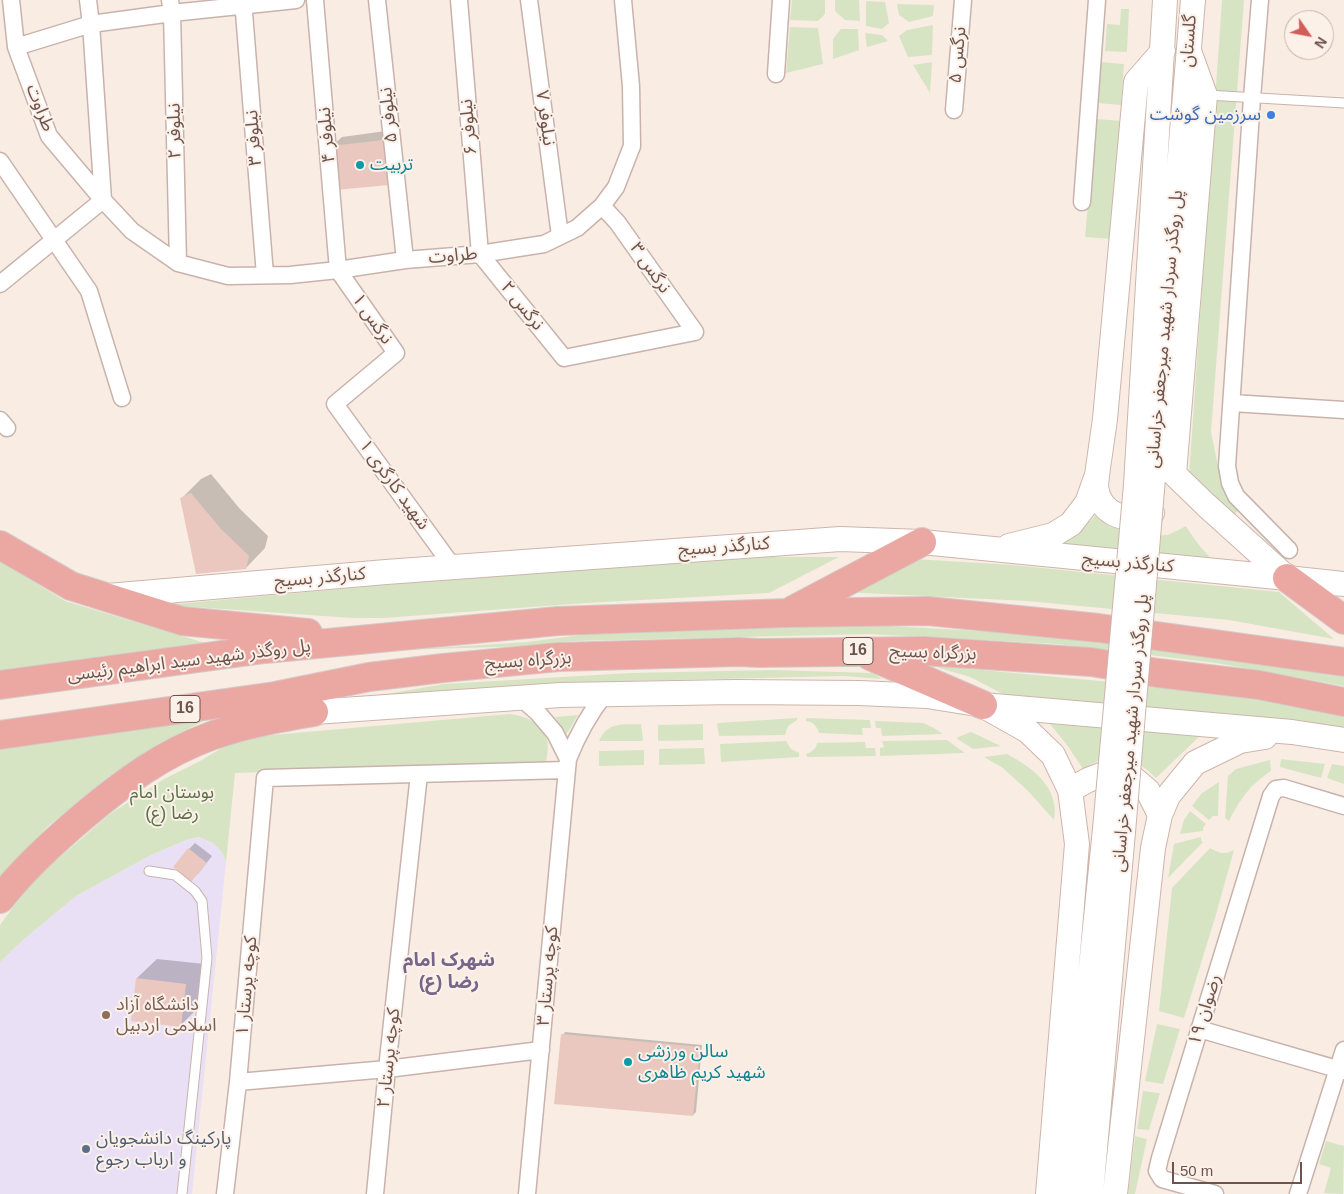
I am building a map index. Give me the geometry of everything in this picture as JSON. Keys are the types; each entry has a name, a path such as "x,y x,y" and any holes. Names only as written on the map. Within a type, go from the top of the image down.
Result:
{"highway":[{"path":"787,613 922,542"},
{"path":"0,545 71,586 182,621 379,639"},
{"path":"1286,578 1344,620"},
{"name":"بزرگراه بسیج","path":"379,639 558,621 787,613 928,611 1098,628 1344,662"},
{"name":"پل روگذر شهید سید ابراهیم رئیسی","path":"0,685 265,649 379,639"},
{"path":"860,651 983,705"},
{"name":"بزرگراه بسیج","path":"0,735 275,696 369,678 443,668 559,658 740,652 924,651 1092,662 1158,673 1259,685 1344,702"},
{"path":"0,899 13,882 57,838 114,790 161,758 210,736 268,720 314,712"}],"main road":[{"name":"گلستان","path":"1161,82 1166,0"},
{"name":"گلستان","path":"1186,82 1192,0"},
{"path":"1163,51 1136,82 1105,419 1096,488 1100,500 1108,510 1119,516 1131,519 1144,517 1155,511 1164,502 1174,474 1206,95 1189,51"},
{"name":"پل روگذر سردار شهید میرجعفر خراسانی","path":"1144,487 1161,82"},
{"name":"پل روگذر سردار شهید میرجعفر خراسانی","path":"1080,1184 1144,487 1186,82"},
{"path":"1174,474 1286,578"},
{"path":"995,550 1053,535 1071,524 1086,503 1097,475"},
{"name":"کنارگذر بسیج","path":"103,597 453,567 840,539 922,542 1344,584"},
{"path":"314,712 520,697 605,694 736,692 859,694 927,696 983,705 1292,732 1344,740"},
{"path":"983,705 1028,731 1053,755 1070,790 1077,844 1048,1194"},
{"path":"1115,1194 1154,848 1160,815 1168,796 1195,763 1240,741 1292,732"},
{"path":"1070,790 1088,780 1109,772 1128,774 1148,791 1160,815"}],"street":[{"name":"طراوت","path":"11,0 16,47 49,136 132,231 178,263 228,276 290,275 405,260 480,254 544,244 577,228 602,206 616,187 632,146 630,86 622,0"},
{"path":"0,284 103,200 88,0"},
{"path":"16,47 91,24 171,6 296,0"},
{"name":"نیلوفر ۴","path":"315,0 338,270"},
{"name":"نیلوفر ۵","path":"377,0 405,260"},
{"name":"نیلوفر ۶","path":"459,0 480,254"},
{"name":"نیلوفر ۷","path":"529,0 560,236"},
{"path":"776,74 781,0"},
{"name":"نرگس ۵","path":"954,110 963,0"},
{"path":"1082,202 1097,0"},
{"path":"1260,0 1228,466 1230,483 1236,496 1289,550"},
{"name":"نیلوفر ۳","path":"243,3 265,275"},
{"name":"نیلوفر ۲","path":"171,6 178,263"},
{"path":"0,161 89,291 122,398"},
{"name":"نرگس ۳","path":"564,358 695,332 617,222 602,206"},
{"name":"نرگس ۲","path":"480,254 564,358"},
{"name":"نرگس ۱","path":"335,404 396,353 338,270"},
{"path":"1232,403 1344,410"},
{"name":"شهید کارگری ۱","path":"335,404 453,567"},
{"name":"کوچه پرستار ۳","path":"527,1194 542,1050 567,764 576,737 584,722 605,694"},
{"path":"419,774 567,764 555,733 538,713 520,697"},
{"name":"کوچه پرستار ۱","path":"225,1194 238,1082 265,778 419,774"},
{"name":"کوچه پرستار ۲","path":"375,1194 419,774"},
{"name":"رضوان ۱۹","path":"1215,1194 1162,1179 1157,1171 1271,796 1276,789 1284,788 1344,806"},
{"path":"1199,1029 1341,1070"},
{"path":"238,1082 387,1069 542,1050"},
{"path":"1298,1194 1341,1070 1344,1050"}],"lane":[{"path":"1206,95 1344,103"},
{"path":"149,870 175,875 195,891 202,901 207,958 182,1194"}],"shaded area":[{"name":"دانشگاه آزاد اسلامی اردبیل","path":"199,837 213,843 222,852 226,862 192,1194 0,1194 0,962 23,940 76,896 151,855 186,840"}],"green space":[{"path":"792,0 825,0 825,14 818,21 790,20"},
{"path":"835,0 859,0 860,21 845,20 835,11"},
{"path":"1222,0 1244,0 1211,432 1219,471 1225,485 1240,508 1230,520 1189,476"},
{"path":"866,1 885,2 889,23 882,29 866,26"},
{"path":"897,4 934,5 933,16 909,22 899,15"},
{"path":"1121,9 1129,9 1127,52 1105,51 1107,24 1120,25"},
{"path":"933,25 932,55 908,57 899,36 907,30"},
{"path":"790,27 818,28 823,64 786,73"},
{"path":"841,29 858,29 859,50 833,59 833,39"},
{"path":"865,33 882,35 888,41 867,47"},
{"path":"932,62 930,93 913,65"},
{"path":"1101,62 1124,64 1121,105 1097,103"},
{"path":"1096,119 1122,121 1111,239 1085,237"},
{"path":"1100,510 1109,526 1138,536 1168,535 1186,526 1200,547 1218,565 1057,548 1080,531"},
{"path":"763,557 839,557 769,593 586,603 384,618 352,618 165,605 528,572"},
{"path":"914,559 1013,565 1279,592 1334,639 1229,620 1027,601 842,592"},
{"path":"0,561 65,601 212,645 0,674"},
{"path":"869,625 1058,635 1217,654 1344,677 1344,686 1216,663 1057,644 868,634 573,641 527,646 402,650 527,642 646,629"},
{"path":"929,665 1197,690 1259,699 1344,717 1344,730 1017,701 970,677"},
{"path":"773,670 873,673 882,679 844,676 631,681 370,697 444,684 630,673"},
{"name":"بوستان امام رضا (ع)","path":"510,714 533,721 542,729 548,743 546,763 235,773 226,862 222,852 213,843 199,837 186,840 151,855 76,896 23,940 0,962 0,925 27,888 46,869 110,814 164,779 200,761 238,738"},
{"path":"578,715 566,735 555,717"},
{"path":"211,717 155,746 108,777 47,827 0,877 0,747"},
{"path":"797,718 788,726 785,735 719,736 717,723"},
{"path":"806,718 870,720 871,728 862,728 863,735 819,733 811,722 806,721"},
{"path":"875,721 923,723 943,734 882,736 881,728 876,728"},
{"path":"641,724 643,741 599,741 611,727"},
{"path":"703,724 703,740 658,741 658,725"},
{"path":"1050,724 1202,734 1156,778 1145,768 1121,756 1101,759 1083,769"},
{"path":"971,732 1001,746 973,749 956,738"},
{"path":"947,740 965,753 880,756 880,748 884,747 882,741"},
{"path":"786,741 791,749 799,753 799,757 721,762 720,744"},
{"path":"865,742 866,748 875,748 876,756 807,757 806,754 816,747 817,743"},
{"path":"704,748 705,764 659,765 659,749"},
{"path":"644,750 644,765 599,766 599,751"},
{"path":"1007,754 1035,773 1049,789 1055,809 1054,820 1029,792 1003,768 984,757"},
{"path":"1281,759 1325,764 1321,778 1280,767"},
{"path":"1270,760 1271,771 1246,793 1229,821 1225,818 1228,776 1236,769"},
{"path":"1332,764 1344,766 1344,784 1327,778"},
{"path":"1219,782 1218,816 1213,816 1209,820 1192,806 1202,793"},
{"path":"1190,811 1206,824 1203,831 1180,834 1184,820"},
{"path":"1201,837 1203,842 1168,878 1174,844"},
{"path":"1210,848 1222,853 1234,850 1184,1018 1159,1011 1172,888"},
{"path":"1157,1024 1180,1029 1163,1084 1145,1081"},
{"path":"1143,1091 1160,1093 1149,1130 1137,1129"},
{"path":"1135,1136 1147,1139 1135,1194 1128,1194"},
{"path":"1326,1141 1344,1146 1343,1194 1324,1193 1331,1168 1319,1164"}],"building":[{"name":"تربیت","path":"384,140 389,185 336,190 331,146"},
{"path":"191,493 221,529 249,556 246,569 196,574 180,498"},
{"path":"188,848 207,863 191,882 173,867"},
{"path":"136,978 186,984 181,1027 131,1021"},
{"name":"سالن ورزشی شهید کریم ظاهری","path":"561,1034 700,1047 693,1116 554,1104"}],"place":[{"name":"سرزمین گوشت","path":"1271,115"},
{"name":"تربیت","path":"360,165"},
{"name":"دانشگاه آزاد اسلامی اردبیل","path":"106,1015"},
{"name":"سالن ورزشی شهید کریم ظاهری","path":"628,1062"},
{"name":"پارکینگ دانشجویان و ارباب رجوع","path":"86,1149"}],"district":[{"name":"شهرک امام رضا (ع)","path":"449,972"}]}
